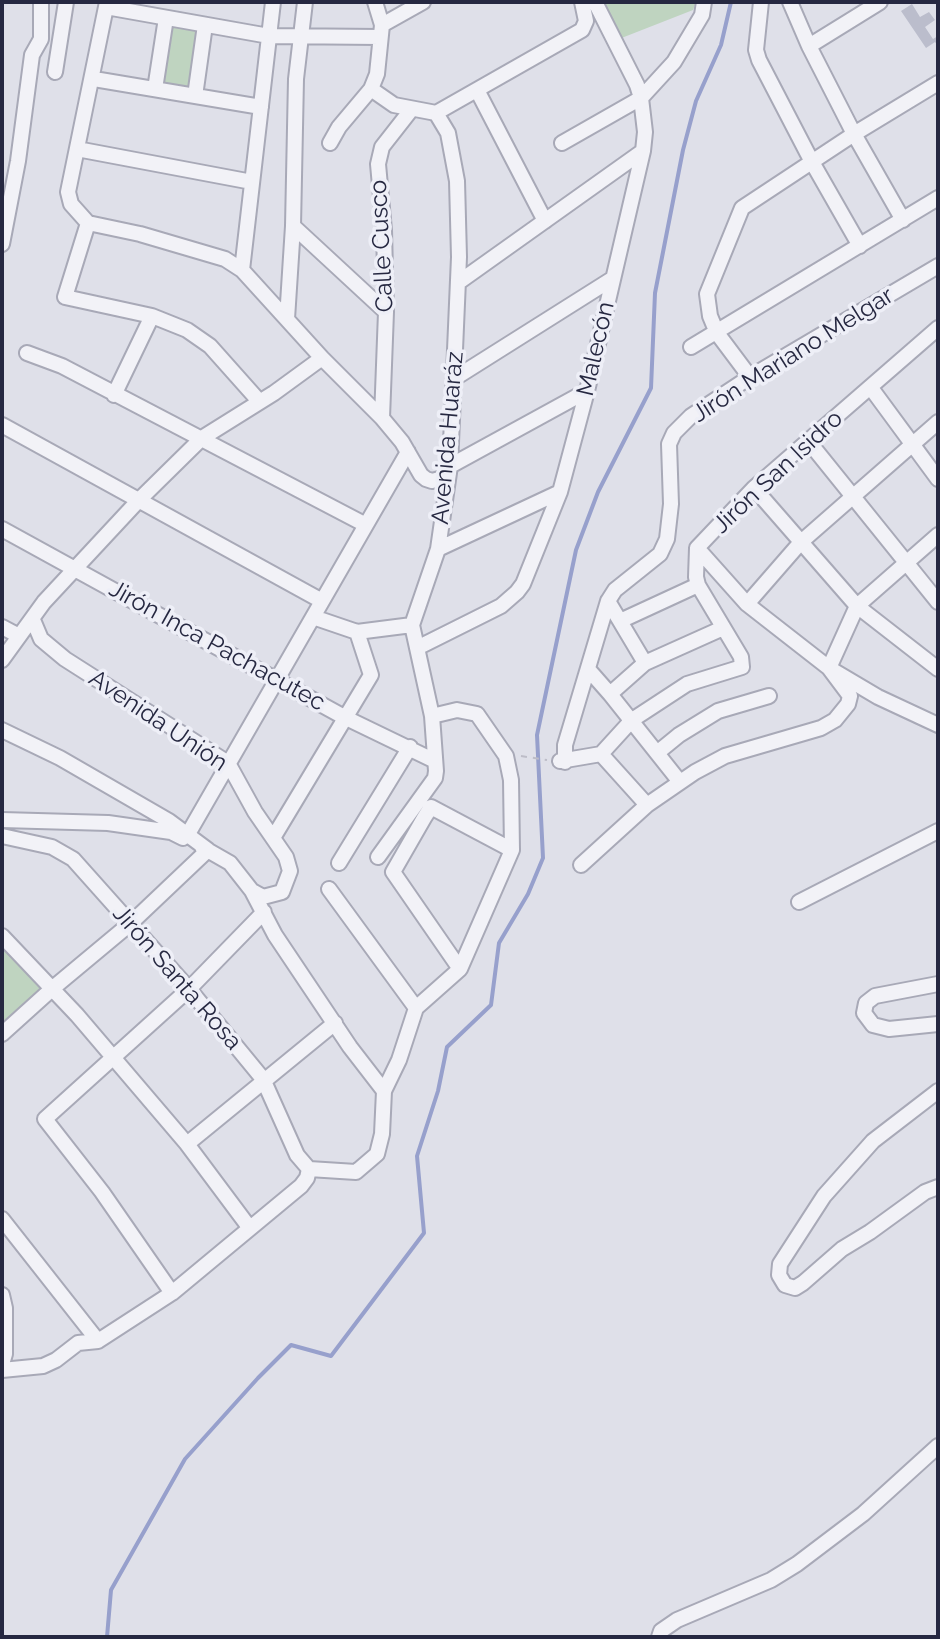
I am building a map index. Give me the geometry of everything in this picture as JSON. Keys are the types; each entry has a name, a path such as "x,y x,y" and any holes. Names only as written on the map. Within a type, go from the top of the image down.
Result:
{"street":[{"path":"2,244 18,161 32,55 41,39 41,2"},
{"path":"55,72 66,2"},
{"path":"242,270 273,2"},
{"path":"287,319 293,226 296,79 305,2"},
{"path":"330,143 339,127 371,89 377,74 381,31 375,2"},
{"path":"423,2 381,31 301,37 269,36 107,4 94,79 68,192 71,204 88,223 140,234 225,259 242,270 382,418 426,479 443,478 450,466 587,391"},
{"path":"562,143 641,98 674,62 702,15 704,2"},
{"path":"761,2 756,50 759,60 860,246"},
{"path":"790,2 854,134 903,220"},
{"path":"809,46 880,2"},
{"path":"371,89 394,105 436,113 582,30 588,3"},
{"name":"Malecón","path":"417,648 501,606 523,584 560,492 587,391 645,132 641,98 622,52 588,3"},
{"path":"155,89 166,18"},
{"path":"195,96 205,25"},
{"path":"94,79 261,107"},
{"path":"750,377 717,333 710,316 707,294 742,208 938,83"},
{"path":"477,90 545,221"},
{"name":"Calle Cusco","path":"382,418 386,312 378,164 382,147 411,110"},
{"name":"Avenida Huaráz","path":"412,625 438,549 450,466 455,378 459,282 457,181 448,133 436,113"},
{"path":"77,149 252,182"},
{"path":"459,282 643,151"},
{"path":"691,347 938,198"},
{"path":"88,223 65,297 152,316 187,330 210,346 259,401"},
{"path":"293,226 386,312"},
{"name":"Jirón Mariano Melgar","path":"562,762 608,601 615,590 660,554 667,539 671,504 669,444 674,433 691,416 750,377 938,266"},
{"path":"455,378 612,279"},
{"path":"114,395 152,316"},
{"name":"Jirón San Isidro","path":"601,754 632,720 687,684 742,667 741,657 698,585 697,548 754,488 938,328"},
{"path":"27,353 62,366 366,525"},
{"path":"2,660 33,620 37,610 138,501 202,438 322,358"},
{"path":"871,388 938,479"},
{"path":"747,604 801,542 938,422"},
{"path":"2,425 322,601"},
{"path":"809,442 938,602"},
{"path":"188,834 408,452"},
{"path":"754,488 857,606 938,669"},
{"path":"438,549 560,492"},
{"name":"Jirón Inca Pachacutec","path":"2,529 344,717 435,761"},
{"path":"829,668 857,606 938,535"},
{"path":"697,548 747,604 829,668 878,697 938,725"},
{"path":"620,621 698,585"},
{"path":"608,601 645,663"},
{"path":"313,617 357,632 412,625 432,716 435,778 378,857"},
{"name":"Avenida Unión","path":"33,620 41,639 65,659 228,763 255,812 286,857 290,871 282,892 263,897 252,891"},
{"path":"2,627 19,636"},
{"path":"610,694 645,663 723,628"},
{"path":"273,838 371,675 357,632"},
{"path":"581,865 647,805 725,756 821,728 835,720 848,704 850,696 829,668"},
{"path":"588,669 680,782"},
{"path":"657,753 718,711 769,696"},
{"path":"2,1295 5,1354 2,1367 43,1366 78,1343 98,1341 172,1293 301,1186 309,1169 356,1172 377,1154 382,1134 384,1091 399,1060 416,1008 460,969 512,850 511,780 506,756 477,714 457,710 432,716"},
{"path":"2,730 60,758 188,834 208,850"},
{"path":"339,863 410,747"},
{"path":"562,762 601,754 647,805"},
{"path":"460,969 393,872 431,807 512,850"},
{"path":"2,820 108,823 171,832 230,863 252,891 275,935 384,1091"},
{"path":"799,902 938,831"},
{"name":"Jirón Santa Rosa","path":"2,836 52,847 73,859 189,989 263,1079 297,1155 309,1169"},
{"path":"2,1034 131,923 208,850"},
{"path":"329,889 416,1008"},
{"path":"172,1293 102,1192 45,1119 189,989 264,912"},
{"path":"2,936 53,988 187,1144 249,1227"},
{"path":"938,984 875,996 866,1003 864,1013 873,1025 889,1029 938,1024"},
{"path":"187,1144 335,1023"},
{"path":"938,1091 873,1141 824,1196 780,1264 779,1275 785,1285 795,1288 842,1249 925,1192 938,1187"},
{"path":"2,1219 98,1341"},
{"path":"659,1637 661,1631 677,1620 771,1580 797,1564 863,1514 938,1446"}],"path":[{"path":"511,755 562,762"}],"green space":[{"path":"600,2 696,2 693,10 619,39"},
{"path":"169,21 201,28 191,91 159,85"},
{"path":"2,944 45,986 2,1023"}],"building":[{"path":"912,4 920,17 929,12 935,20 925,27 933,39 938,36 938,46 935,42 926,48 901,11"}],"waterway":[{"path":"107,1637 111,1590 185,1459 291,1345 331,1356 424,1233 417,1156 438,1091 447,1047 491,1005 499,943 528,894 543,858 537,735 576,550 598,492 651,388 655,293 683,150 696,101 721,45 731,2"}]}
